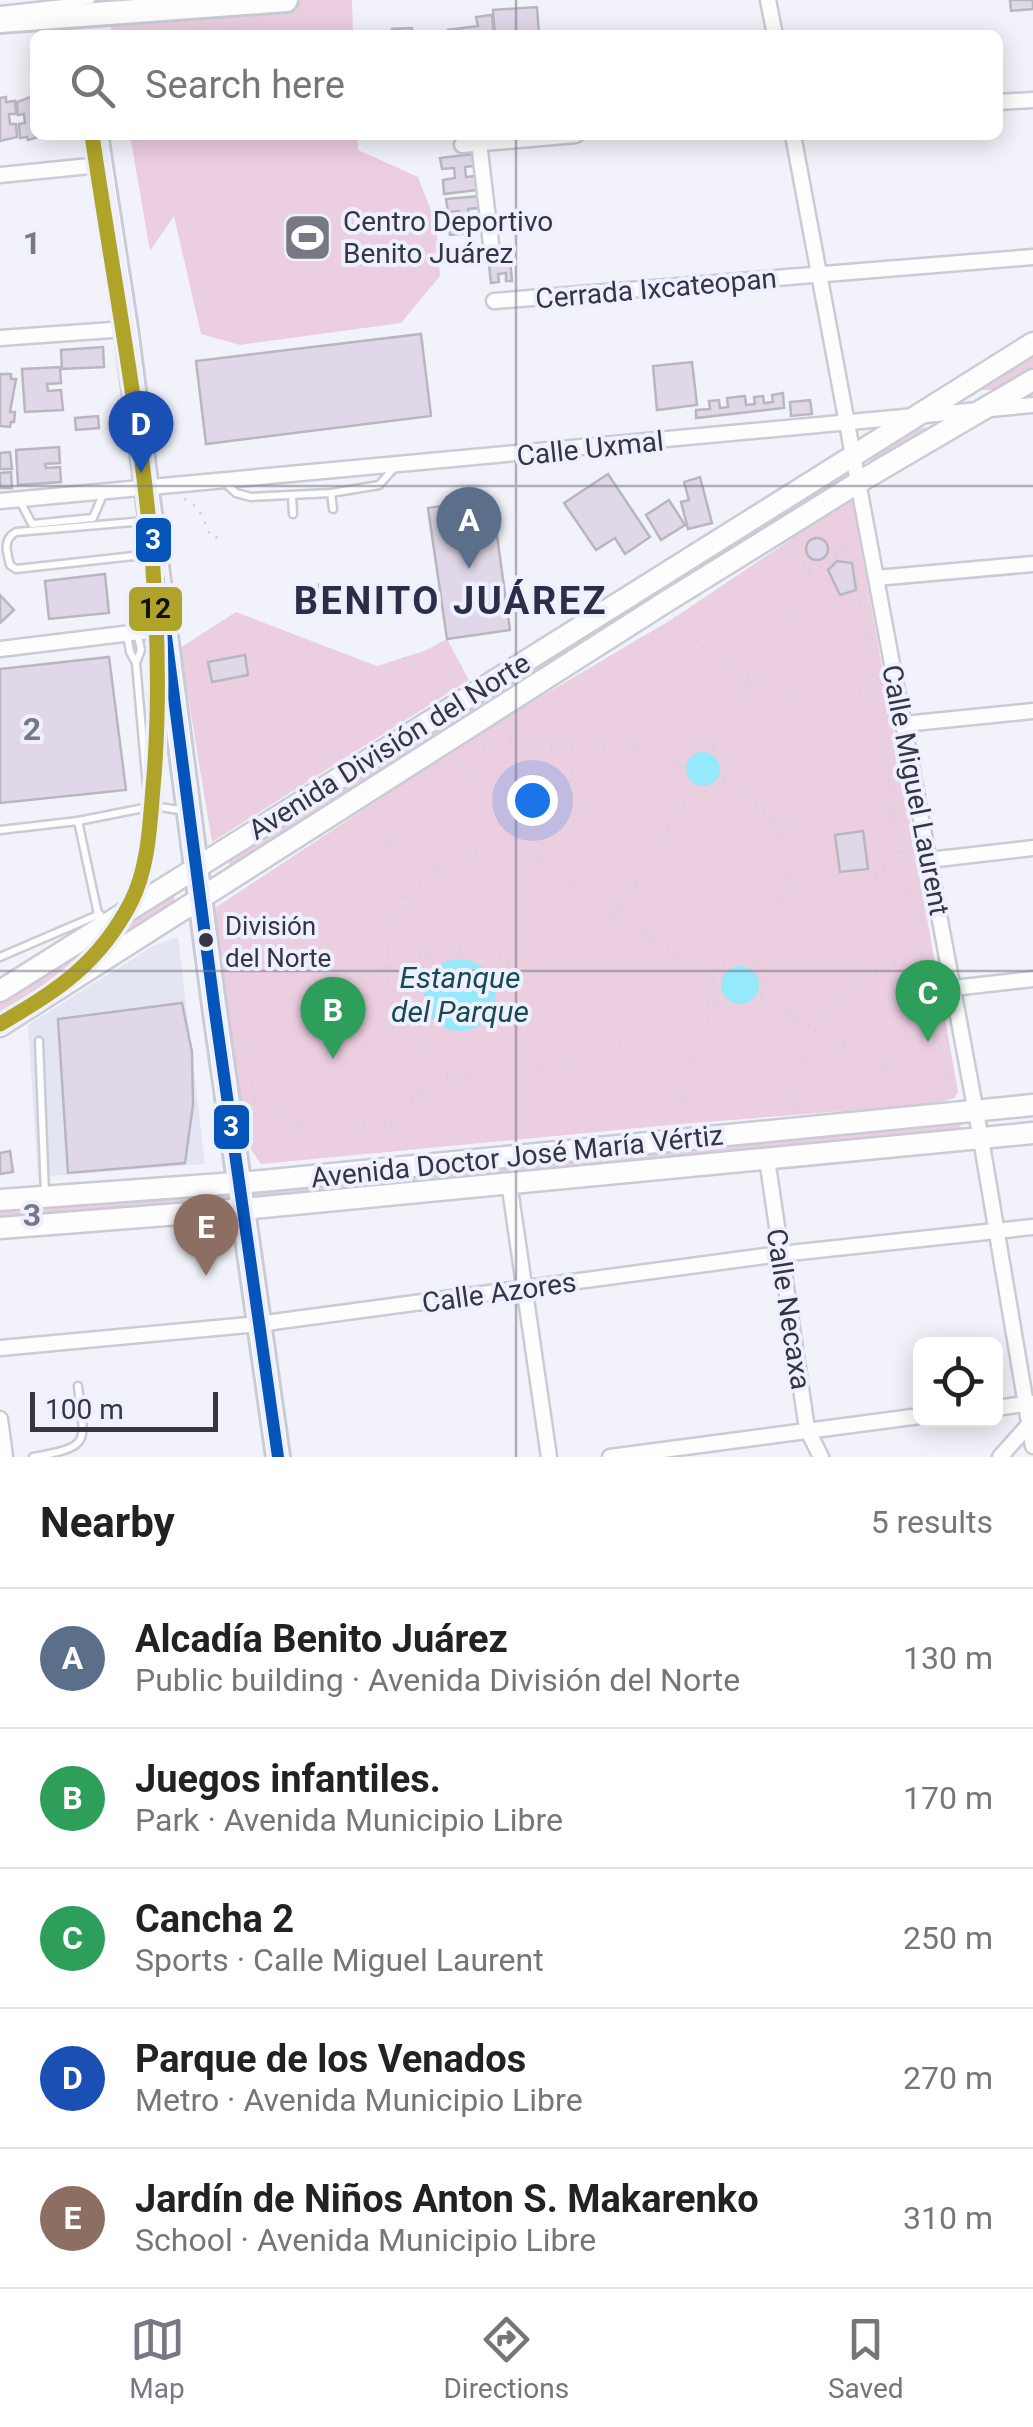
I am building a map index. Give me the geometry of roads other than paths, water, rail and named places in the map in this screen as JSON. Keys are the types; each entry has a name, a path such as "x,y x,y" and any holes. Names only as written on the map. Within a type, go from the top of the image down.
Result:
{"main road":[{"path":"0,21 82,11 286,0"},
{"path":"97,140 126,329 278,1457"},
{"name":"Avenida División del Norte","path":"0,991 109,915 196,867 1033,344"},
{"name":"Avenida División del Norte","path":"0,1026 664,603 1033,380"},
{"name":"Avenida Doctor José María Vértiz","path":"0,1200 239,1183 1033,1105"},
{"name":"Avenida Doctor José María Vértiz","path":"0,1228 242,1209 1033,1134"}],"street":[{"path":"768,0 774,30"},
{"path":"1003,102 1033,100"},
{"path":"462,145 522,140"},
{"name":"Calle Miguel Laurent","path":"795,140 982,1139 1030,1404 1033,1446"},
{"path":"479,144 491,244"},
{"path":"0,176 100,165"},
{"name":"Cerrada Ixcateopan","path":"494,302 1033,258"},
{"path":"0,338 126,329"},
{"name":"Calle Uxmal","path":"0,501 1033,405"},
{"path":"876,578 1033,564"},
{"path":"0,649 164,629"},
{"path":"904,724 1033,710"},
{"path":"929,860 1033,848"},
{"path":"953,988 1033,979"},
{"name":"Calle Necaxa","path":"766,1159 807,1429 821,1457"},
{"path":"509,1182 549,1457"},
{"name":"Calle Azores","path":"0,1348 258,1324 780,1254 1033,1227"},
{"path":"1003,1407 1030,1404"},
{"path":"610,1457 913,1417"},
{"path":"0,1419 4,1457"},
{"path":"1000,1457 1031,1422"}],"lane":[{"path":"0,10 82,11 230,0"},
{"path":"222,479 236,493 251,497 292,496 379,485 396,466"},
{"path":"96,522 104,492"},
{"path":"331,493 333,509"},
{"path":"292,496 293,514"},
{"path":"19,500 31,527"},
{"path":"151,521 31,527 9,536 6,544 12,568 155,554"},
{"path":"132,633 141,650 136,663 146,786 154,806"},
{"path":"0,830 78,821 154,806 188,811"},
{"path":"0,957 109,915 78,821"},
{"path":"39,1041 45,1196"},
{"path":"33,1457 71,1450 80,1444 83,1434 78,1386"}],"water":[{"path":"703,752 715,757 720,769 715,781 703,786 691,781 686,769 691,757"},
{"name":"Estanque del Parque","path":"460,959 486,969 496,995 486,1021 460,1031 434,1021 424,995 434,969"},
{"path":"740,966 753,972 759,985 753,998 740,1004 727,998 721,985 727,972"}],"place":[{"name":"Centro Deportivo Benito Juárez","path":"308,237"},
{"name":"Parque de los Venados","path":"141,473"},
{"name":"Alcadía Benito Juárez","path":"469,569"},
{"name":"División del Norte","path":"206,940"},
{"name":"Cancha 2","path":"928,1042"},
{"name":"Juegos infantiles.","path":"333,1059"},
{"name":"Jardín de Niños Anton S. Makarenko","path":"206,1276"}],"district":[{"name":"BENITO JUÁREZ","path":"451,601"}]}
